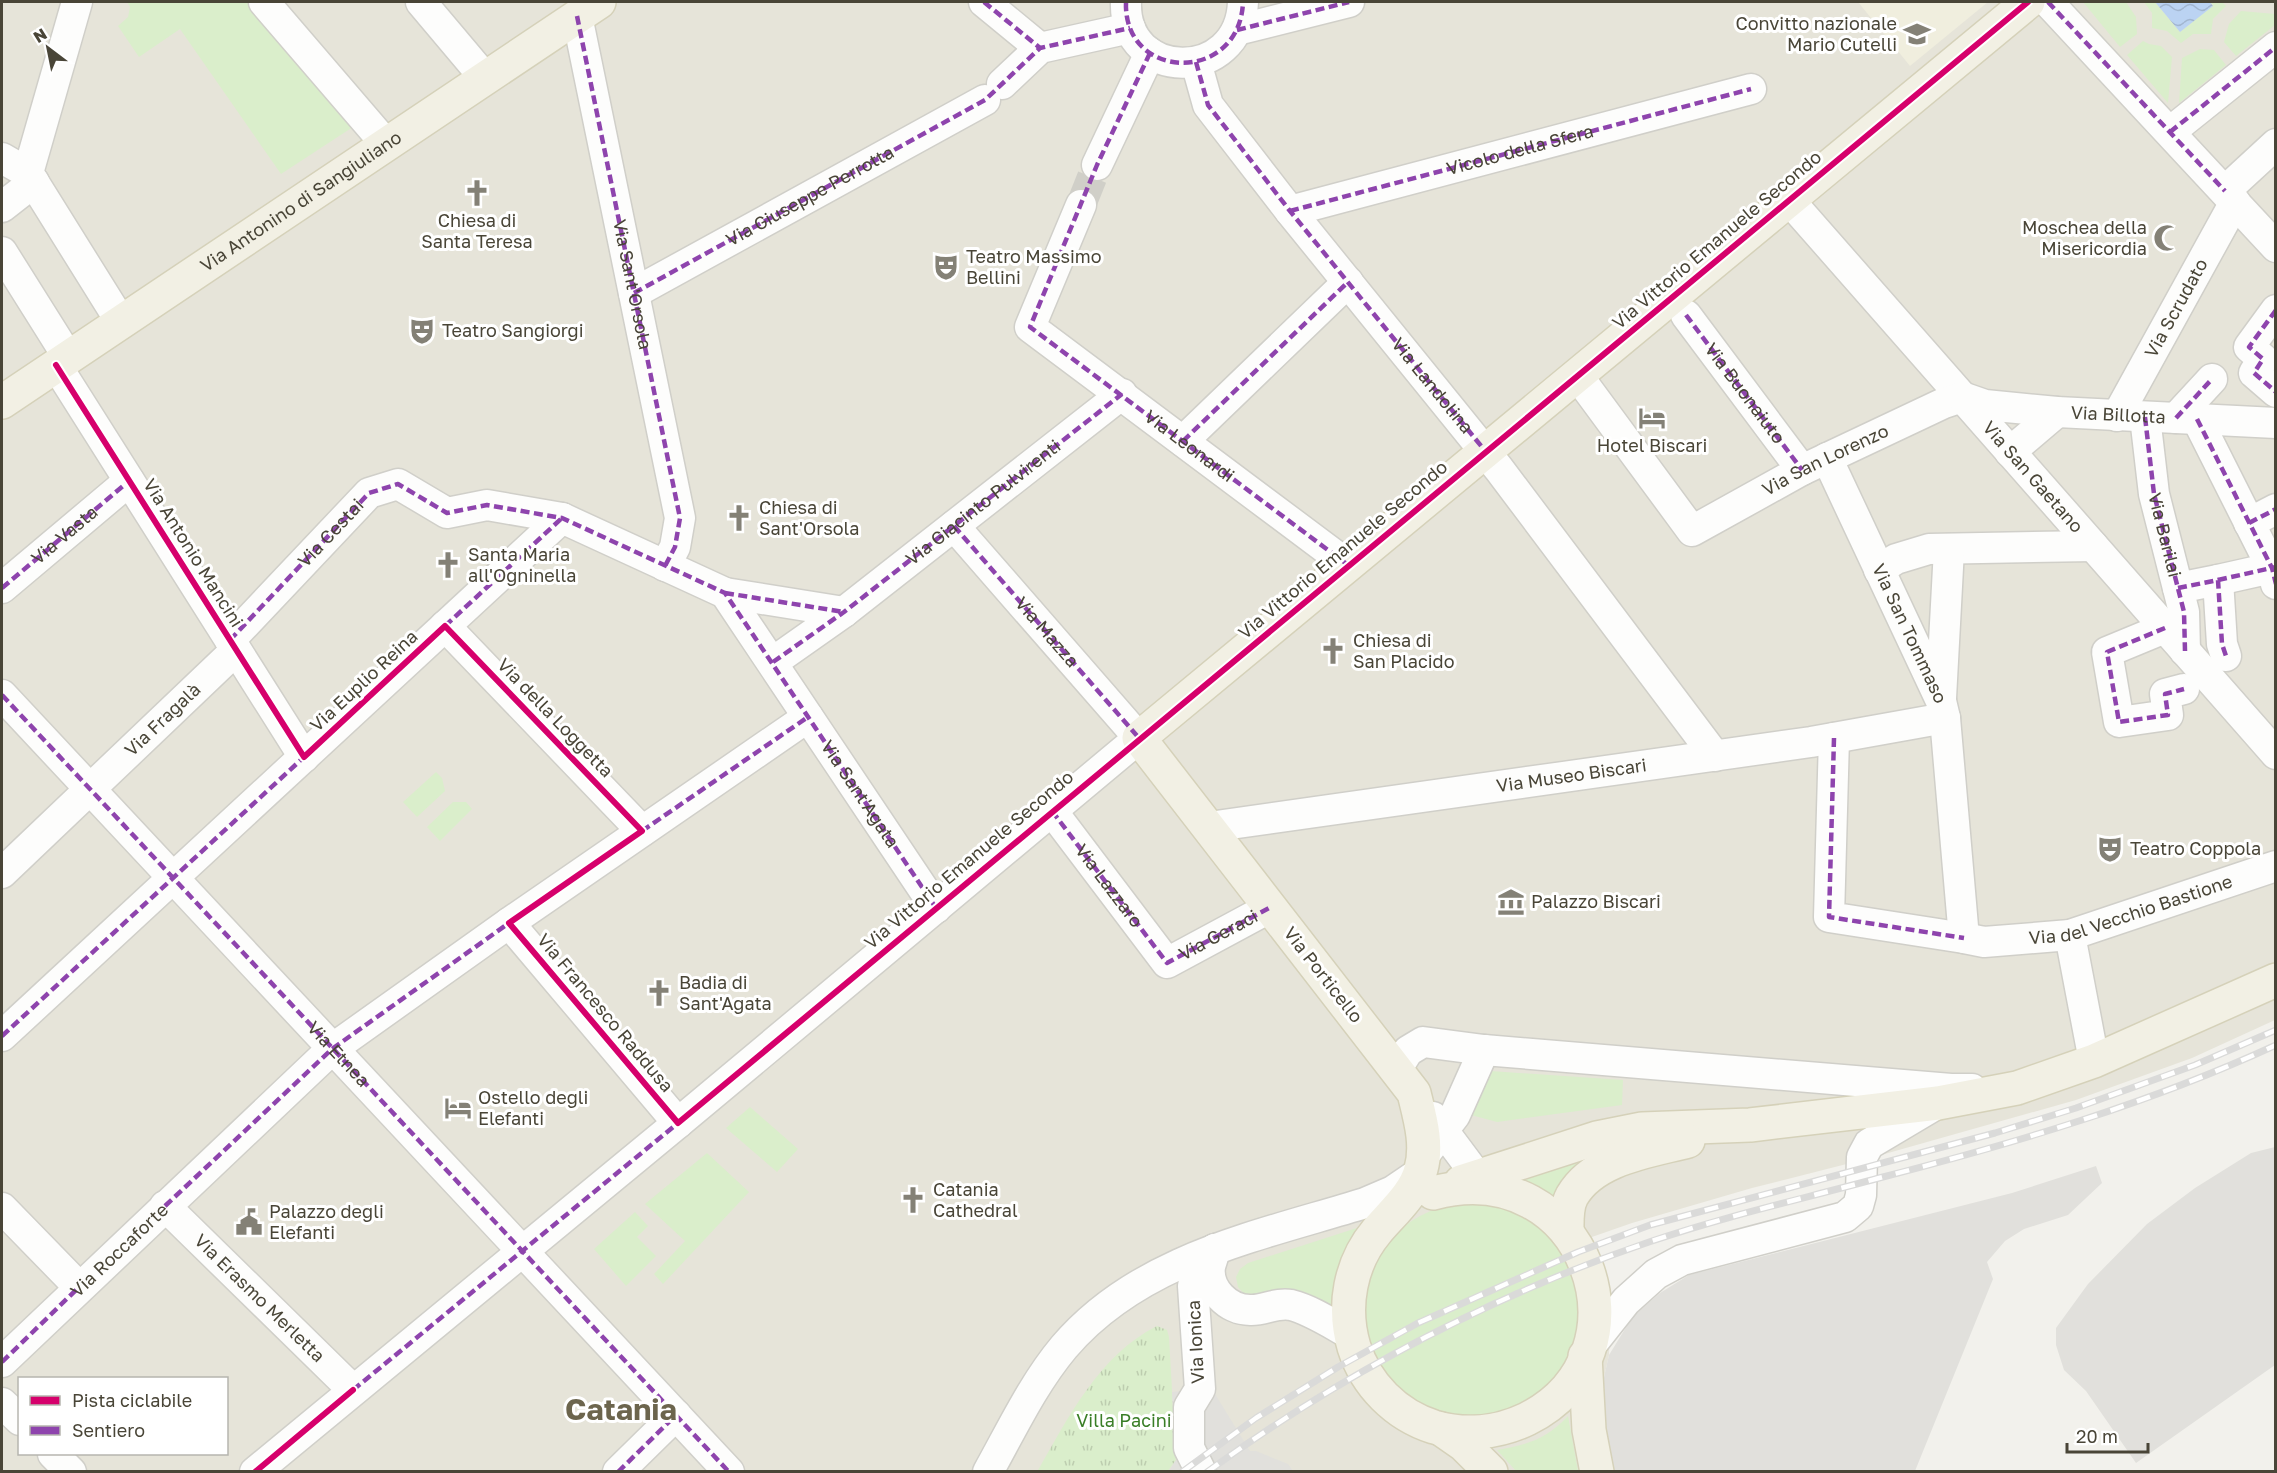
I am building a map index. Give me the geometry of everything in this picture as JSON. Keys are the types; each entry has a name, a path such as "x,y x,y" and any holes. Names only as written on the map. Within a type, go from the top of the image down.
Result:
{"main road":[{"name":"Via Vittorio Emanuele Secondo","path":"1139,738 2028,2"},
{"name":"Via Antonino di Sangiuliano","path":"2,402 588,9"},
{"name":"Via Porticello","path":"1139,738 1405,1082"},
{"path":"1413,1184 1460,1187 1483,1182 1598,1138 1631,1131 1750,1125 1938,1103 2017,1088 2094,1061 2276,980"},
{"path":"1405,1082 1422,1127 1413,1184 1368,1243 1356,1267 1348,1306 1350,1334 1362,1366 1382,1394 1409,1416 1441,1429 1464,1444 1491,1472"},
{"path":"1568,1233 1567,1212 1572,1196 1596,1172 1612,1163 1650,1151 1750,1125"},
{"path":"1483,1182 1538,1206 1568,1233 1591,1276 1595,1309 1587,1352 1589,1430 1598,1472"},
{"path":"1441,1429 1468,1433 1482,1432 1508,1427 1533,1416 1555,1400 1564,1390 1580,1368 1587,1352"}],"street":[{"path":"2,207 32,170 77,2"},
{"path":"264,2 386,144"},
{"path":"420,2 485,78"},
{"path":"986,2 1031,41 1128,15 1138,42 1150,53 1175,63 1196,62 1216,54 1228,43 1240,16 1349,2"},
{"path":"2048,2 2276,247"},
{"name":"Via Sant'Orsola","path":"588,9 634,293 680,518 675,547 668,560"},
{"name":"Via Giuseppe Perrotta","path":"634,293 994,92 1031,41"},
{"path":"2173,136 2276,47"},
{"path":"1097,165 1150,53"},
{"name":"Via Landolina","path":"1196,62 1208,105 1290,211 1486,452 1715,756"},
{"name":"Vicolo della Sfera","path":"1290,211 1751,89"},
{"name":"Via Scrudato","path":"2131,416 2230,197 2276,144"},
{"path":"2,158 32,170 121,322"},
{"name":"Via San Gaetano","path":"1789,200 2276,753"},
{"name":"Via Leonardi","path":"1081,204 1030,327 1348,565"},
{"name":"Via Antonio Mancini","path":"2,252 129,481 304,757"},
{"path":"1183,441 1348,282"},
{"path":"2276,310 2249,347 2263,359 2254,373 2276,392"},
{"name":"Via Buonaiuto","path":"1686,315 1814,464"},
{"name":"Via San Lorenzo","path":"1577,375 1692,531 1814,464 1944,403 1962,397"},
{"path":"2178,588 2274,573 2245,514 2186,419 2211,379"},
{"name":"Via Giacinto Pulvirenti","path":"778,670 844,612 1122,394"},
{"name":"Via Billotta","path":"1962,397 1985,405 2057,412 2276,423"},
{"path":"2010,452 2057,412"},
{"name":"Via Barilai","path":"2131,416 2154,494 2184,612 2185,651"},
{"name":"Via San Tommaso","path":"1814,464 1879,570 1943,710"},
{"name":"Via Vasta","path":"2,588 129,481"},
{"name":"Via Cestai","path":"233,645 369,493 399,484 447,513 487,505 562,518"},
{"path":"2245,514 2276,509"},
{"path":"562,518 668,560 725,593 844,612"},
{"name":"Via Euplio Reina","path":"2,1036 77,967 167,872 270,788 562,518"},
{"name":"Via Mazza","path":"954,525 1139,738"},
{"path":"1879,570 1896,559 1929,549 2093,546"},
{"name":"Via San Tommaso","path":"1943,710 1949,549"},
{"path":"2218,580 2222,644 2226,656"},
{"name":"Via Sant'Agata","path":"725,593 936,908"},
{"name":"Via della Loggetta","path":"445,626 642,831"},
{"path":"2165,628 2107,652 2119,722 2168,715 2165,694 2184,689"},
{"name":"Via Fragalà","path":"2,873 90,790 233,645"},
{"name":"Via Etnea","path":"2,695 729,1472"},
{"path":"1943,710 1974,940"},
{"name":"Via Museo Biscari","path":"1209,827 1823,740 1943,710"},
{"name":"Via Roccaforte","path":"2,1362 237,1136 332,1049 509,923 808,717"},
{"name":"Via Vittorio Emanuele Secondo","path":"513,1241 548,1230 1139,738"},
{"name":"Via del Vecchio Bastione","path":"1823,740 1829,917 1974,940 2070,935 2276,866"},
{"name":"Via Lazzaro","path":"1052,811 1167,963"},
{"name":"Via Geraci","path":"1167,963 1271,908"},
{"name":"Via Francesco Raddusa","path":"509,923 678,1123"},
{"path":"2070,935 2094,1061"},
{"path":"1405,1082 1408,1051 1423,1042 1484,1050 1951,1089 2017,1088"},
{"path":"1413,1184 1455,1115 1484,1050"},
{"path":"1587,1352 1626,1301 1656,1274 1682,1260 1845,1217 1858,1206 1861,1195 1862,1157 1869,1144 1938,1103"},
{"path":"988,1472 1047,1369 1065,1346 1098,1312 1138,1284 1191,1258 1413,1184 1483,1182"},
{"name":"Via Erasmo Merletta","path":"165,1206 353,1390"},
{"path":"2,1208 79,1287"},
{"path":"255,1472 353,1390 513,1241"},
{"path":"1215,1250 1210,1268 1212,1287 1235,1308 1250,1311 1274,1305 1290,1305 1350,1334"},
{"name":"Via Ionica","path":"1201,1472 1188,1448 1189,1407 1200,1389 1193,1286 1198,1267 1215,1250"},
{"path":"2,1403 18,1418"},
{"path":"618,1472 676,1415"},
{"path":"54,1455 71,1472"}],"shaded area":[{"path":"2,2 2275,2 2275,1020 2192,1058 2076,1100 1874,1157 1752,1188 1589,1238 1610,1321 1609,1355 1600,1395 1613,1471 2,1472"},
{"name":"Convitto nazionale Mario Cutelli","path":"1858,2 1988,2 1910,66"},
{"path":"2275,1147 2275,1365 2136,1463 2086,1391 2064,1370 2056,1345 2056,1328 2088,1284 2147,1224 2195,1188 2251,1153"},
{"path":"2096,1166 2102,1183 2068,1215 2024,1229 2005,1241 1987,1262 1993,1279 1915,1471 1613,1471 1600,1395 1609,1355 1633,1316 1660,1293 1689,1275 2012,1193"},
{"path":"1212,1389 1250,1451 1256,1451 1288,1464 1293,1471 1168,1472 1176,1460 1172,1392"}],"green space":[{"path":"127,2 249,2 356,125 281,174 180,29 139,57 118,26 128,17 130,7"},
{"path":"2083,2 2126,2 2136,17 2137,34 2120,47"},
{"path":"2144,2 2155,2 2180,32 2213,5 2210,2 2222,2 2226,6 2213,19 2211,34 2193,34 2181,43 2167,31 2152,28 2152,13"},
{"path":"2241,11 2275,14 2275,25 2236,56 2224,42 2229,24"},
{"path":"2143,41 2161,46 2172,57 2168,103 2127,55"},
{"path":"2200,49 2214,50 2226,65 2179,103 2182,58"},
{"path":"436,772 442,778 445,791 417,817 403,802"},
{"path":"453,802 466,802 472,809 440,841 427,827"},
{"path":"1490,1071 1623,1080 1622,1105 1497,1122 1471,1115"},
{"path":"750,1107 798,1149 777,1172 726,1128"},
{"path":"1617,1147 1557,1204 1514,1179"},
{"path":"707,1153 749,1192 663,1284 654,1274 685,1241 645,1204"},
{"path":"1461,1203 1481,1203 1512,1211 1547,1234 1570,1269 1576,1289 1578,1310 1576,1331 1570,1351 1547,1386 1512,1409 1481,1417 1461,1417 1430,1409 1403,1393 1388,1378 1372,1351 1364,1320 1364,1300 1372,1269 1388,1242 1403,1227 1430,1211"},
{"path":"635,1212 648,1226 637,1237 656,1256 626,1286 594,1249"},
{"path":"1363,1226 1343,1257 1334,1279 1331,1306 1290,1295 1268,1294 1247,1297 1238,1287 1236,1277 1240,1269 1248,1263"},
{"name":"Villa Pacini","path":"1157,1326 1167,1330 1169,1337 1176,1460 1168,1471 1037,1472 1073,1410 1102,1371 1136,1338"},
{"path":"1568,1416 1578,1471 1516,1471 1497,1450 1536,1440 1552,1431"}],"water":[{"path":"2155,2 2210,2 2213,6 2180,32"}],"tunnel":[{"path":"1081,205 1097,165"}],"railway":[{"path":"1182,1472 1256,1418 1338,1367 1418,1323 1578,1252 1650,1225 1995,1133 2076,1108 2195,1065 2276,1030"},
{"path":"1207,1472 1311,1402 1419,1340 1532,1287 1590,1263 1706,1224 1930,1165 2081,1121 2179,1086 2276,1045"}],"marked path":[{"path":"984,2 1040,48"},
{"path":"1126,2 1130,28 1143,47 1161,59 1182,63 1204,59 1223,48 1237,29 1243,2"},
{"path":"1237,30 1349,2"},
{"path":"2048,2 2225,191"},
{"path":"577,16 680,518 675,547 665,566"},
{"path":"634,293 985,100 1040,48 1130,28"},
{"path":"2170,132 2276,47"},
{"path":"1150,53 1097,165 1030,327 1348,565"},
{"path":"1196,62 1208,105 1290,211 1486,452"},
{"path":"1290,211 1751,89"},
{"path":"1183,441 1348,282"},
{"path":"2276,310 2249,347 2263,359 2254,373 2276,392"},
{"path":"1686,315 1802,470"},
{"path":"2176,418 2212,379"},
{"path":"773,662 844,612 1122,394"},
{"path":"2145,417 2154,494 2184,612 2185,651"},
{"path":"2197,419 2272,568 2276,584"},
{"path":"2,588 129,481"},
{"path":"230,640 369,493 398,484 447,513 487,505 562,518 725,593 936,908"},
{"path":"2249,523 2276,509"},
{"path":"445,626 562,518"},
{"path":"954,526 1139,738"},
{"path":"2218,580 2276,567"},
{"path":"2178,588 2218,580 2222,644 2226,656"},
{"path":"725,593 844,612"},
{"path":"2165,628 2107,652 2119,722 2168,715 2165,694 2184,689"},
{"path":"2,695 729,1472"},
{"path":"642,831 808,717"},
{"path":"1834,738 1829,917 1964,938"},
{"path":"2,1036 304,757"},
{"path":"1052,811 1167,963 1271,907"},
{"path":"165,1206 332,1049 509,923"},
{"path":"353,1390 678,1123"},
{"path":"2,1362 79,1287"},
{"path":"618,1472 676,1415"}],"cycle path":[{"path":"56,365 304,757 445,626 642,831 509,923 678,1123 2028,2"},
{"path":"255,1472 353,1390"}],"place":[{"name":"Convitto nazionale Mario Cutelli","path":"1917,34"},
{"name":"Chiesa di Santa Teresa","path":"477,193"},
{"name":"Moschea della Misericordia","path":"2167,238"},
{"name":"Teatro Massimo Bellini","path":"946,267"},
{"name":"Teatro Sangiorgi","path":"422,331"},
{"name":"Hotel Biscari","path":"1652,418"},
{"name":"Chiesa di Sant'Orsola","path":"739,518"},
{"name":"Santa Maria all'Ogninella","path":"448,565"},
{"name":"Chiesa di San Placido","path":"1333,651"},
{"name":"Teatro Coppola","path":"2110,849"},
{"name":"Palazzo Biscari","path":"1511,902"},
{"name":"Badia di Sant'Agata","path":"659,993"},
{"name":"Ostello degli Elefanti","path":"458,1108"},
{"name":"Catania Cathedral","path":"913,1200"},
{"name":"Palazzo degli Elefanti","path":"249,1222"}],"district":[{"name":"Catania","path":"621,1410"}]}
